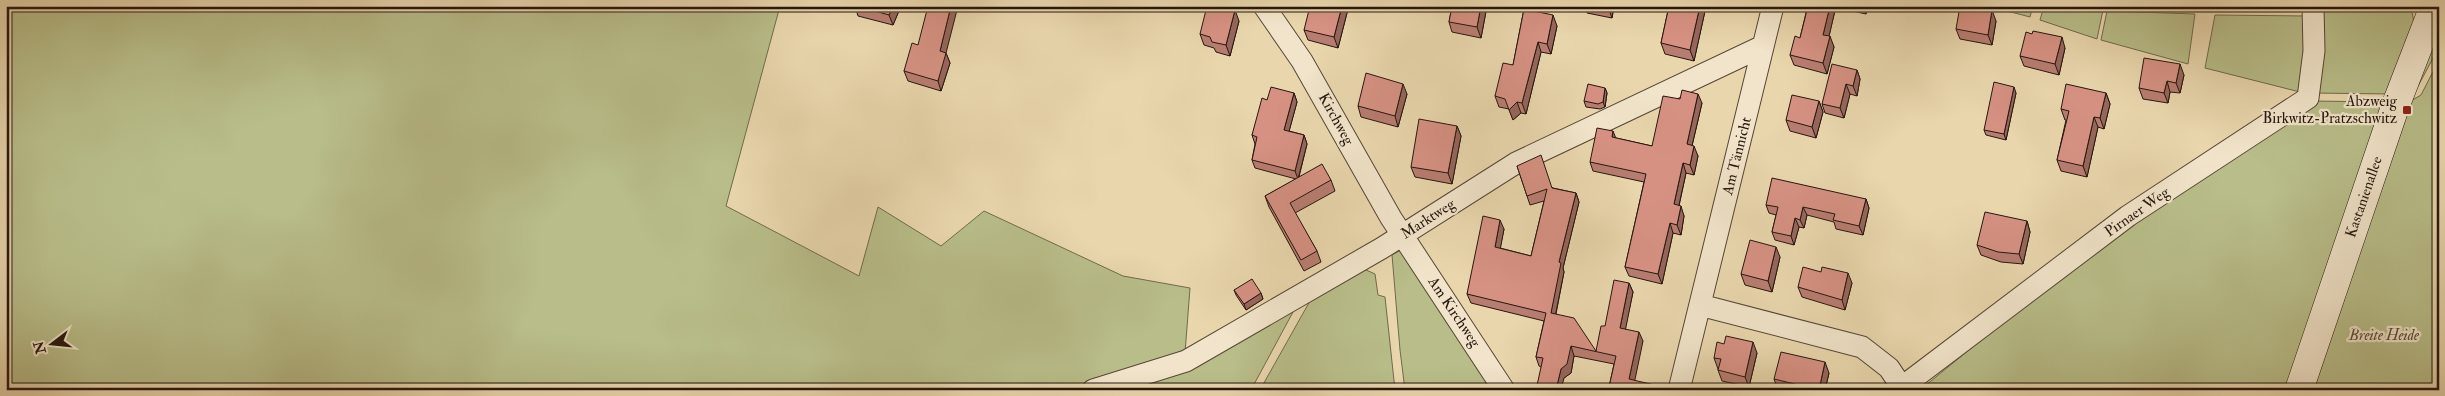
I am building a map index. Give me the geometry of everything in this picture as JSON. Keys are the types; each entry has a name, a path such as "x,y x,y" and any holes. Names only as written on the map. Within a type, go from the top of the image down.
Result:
{"main road":[{"name":"Kastanienallee","path":"2299,390 2398,99 2434,6"}],"street":[{"name":"Kirchweg","path":"1264,6 1302,61 1391,218 1403,235"},
{"name":"Am Tännicht","path":"1679,390 1773,6"},
{"name":"Pirnaer Weg","path":"1900,388 2128,216 2308,98 2314,51 2313,6"},
{"name":"Marktweg","path":"1093,390 1186,361 1403,235 1516,163 1763,46"},
{"name":"Am Kirchweg","path":"1403,235 1504,390"},
{"path":"1700,305 1862,347 1889,368 1900,388"}],"green space":[{"path":"6,6 780,6 726,206 859,276 878,207 941,246 984,211 1123,276 1190,288 1185,353 1070,390 6,390"},
{"path":"1988,6 2033,6 2030,17"},
{"path":"2044,6 2103,10 2097,39 2040,20"},
{"path":"2318,6 2411,6 2414,23 2391,94 2313,93"},
{"path":"2107,11 2195,14 2188,64 2101,40"},
{"path":"2215,15 2307,16 2304,93 2205,68"},
{"path":"2439,31 2439,47 2417,88 2412,91"},
{"name":"Breite Heide","path":"2439,60 2439,390 2307,390 2409,102 2421,95"},
{"path":"2310,101 2390,102 2288,390 1920,390 2130,218"},
{"path":"1405,248 1497,390 1405,390 1392,255"},
{"path":"1364,269 1375,274 1378,295 1385,297 1395,390 1260,390 1315,292"},
{"path":"1300,299 1251,390 1111,390"}],"building":[{"path":"858,6 893,6 889,15"},
{"path":"928,6 951,6 940,51 946,53 938,81 904,71 912,43 918,45"},
{"path":"1207,6 1221,6 1235,10 1226,45 1212,42 1210,37 1200,34"},
{"path":"1310,6 1342,6 1334,37 1304,30"},
{"path":"1452,6 1481,6 1477,27 1449,22"},
{"path":"1669,6 1700,6 1690,50 1661,43"},
{"path":"1808,6 1830,6 1823,35 1830,36 1823,63 1790,55 1795,36 1800,38"},
{"path":"1960,6 1992,10 1988,35 1956,29"},
{"path":"1524,9 1553,15 1547,44 1538,42 1522,103 1517,102 1509,110 1505,99 1495,96 1503,63 1513,65"},
{"path":"2033,31 2062,37 2055,64 2020,56 2026,32 2032,34"},
{"path":"2144,58 2180,64 2176,83 2167,81 2164,93 2139,88"},
{"path":"1832,64 1857,70 1853,86 1846,84 1840,108 1822,104"},
{"path":"1366,73 1403,84 1395,116 1358,106"},
{"path":"1994,82 2014,87 2004,134 1984,130"},
{"path":"1588,84 1605,88 1603,102 1598,104 1584,101"},
{"path":"2066,84 2106,93 2100,118 2094,117 2083,166 2057,160 2069,111 2061,109"},
{"path":"1271,87 1294,93 1284,130 1304,135 1295,171 1252,160 1257,137 1252,135 1262,98 1267,100"},
{"path":"1682,90 1698,94 1687,144 1694,146 1690,165 1683,163 1674,204 1681,206 1677,225 1670,223 1658,274 1625,267 1646,174 1590,162 1597,128 1613,131 1612,137 1652,146 1663,96 1680,99"},
{"path":"1792,95 1819,101 1812,127 1786,120"},
{"path":"1419,119 1457,126 1448,173 1411,167"},
{"path":"1541,155 1552,188 1576,193 1559,262 1561,263 1551,313 1574,318 1596,351 1601,326 1605,326 1614,280 1629,283 1620,328 1639,332 1629,379 1663,387 1663,390 1597,390 1599,385 1609,387 1616,356 1571,346 1567,364 1561,369 1556,390 1536,390 1543,358 1536,357 1546,313 1467,294 1483,216 1500,220 1495,247 1531,256 1547,189 1527,196 1517,166"},
{"path":"1322,164 1331,180 1290,203 1317,251 1301,260 1265,196"},
{"path":"1772,178 1866,199 1859,226 1833,220 1835,214 1803,207 1800,220 1795,218 1791,236 1772,232 1778,207 1766,205"},
{"path":"1985,212 2027,221 2019,254 1998,252 1977,245"},
{"path":"1750,240 1776,247 1768,281 1741,274"},
{"path":"1803,267 1821,272 1822,267 1848,273 1842,300 1798,287"},
{"path":"1252,279 1261,293 1244,304 1234,290"},
{"path":"1726,336 1753,342 1745,377 1718,370 1721,359 1714,358 1717,342 1724,344"},
{"path":"1781,352 1825,362 1819,390 1774,379"}],"place":[{"name":"Abzweig Birkwitz-Pratzschwitz","path":"2407,110"}]}
